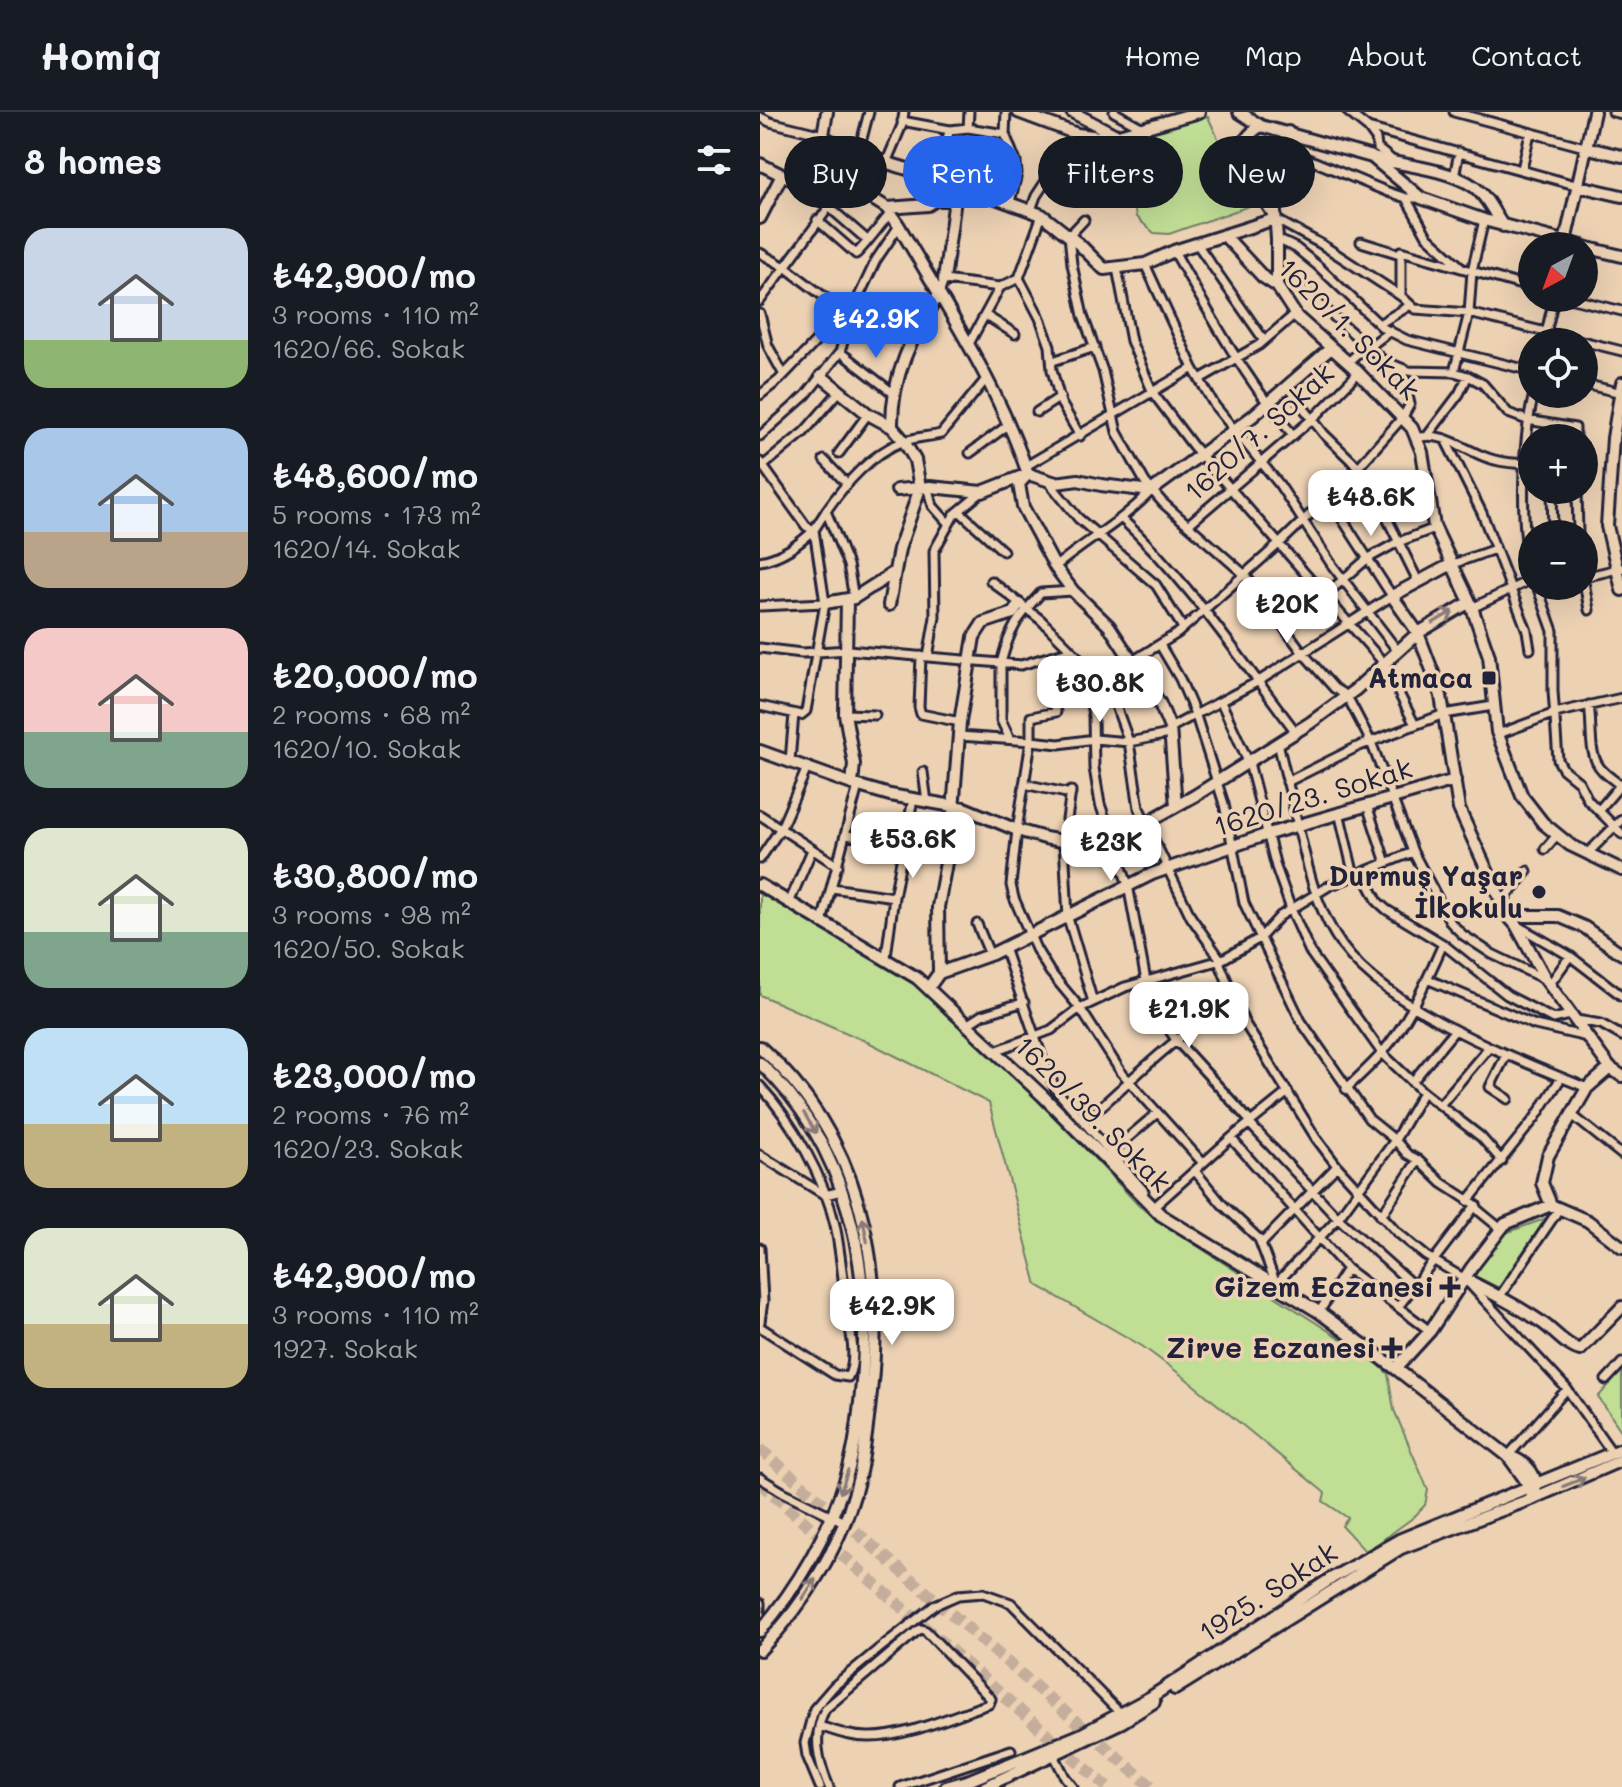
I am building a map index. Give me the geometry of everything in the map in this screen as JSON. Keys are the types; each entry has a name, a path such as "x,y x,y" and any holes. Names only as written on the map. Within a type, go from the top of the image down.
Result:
{"main road":[{"path":"823,135 827,112"},
{"path":"1018,112 1077,134 1108,138 1199,112"},
{"path":"1072,112 1116,135"},
{"path":"1239,112 1261,126 1454,177 1472,185 1503,226"},
{"path":"1568,232 1594,112"},
{"path":"1261,126 1250,132 1244,144 1244,169 1274,216"},
{"path":"1286,136 1288,132"},
{"path":"1588,148 1622,156"},
{"path":"1372,157 1421,198 1524,232"},
{"path":"760,164 782,175 760,218"},
{"path":"1579,186 1622,196"},
{"path":"1022,207 1042,215 1104,269 1145,264 1274,216"},
{"path":"885,208 899,226 970,342 1027,470 1048,481 1078,480 1151,491 1234,431 1288,388 1331,348"},
{"path":"889,211 908,208"},
{"path":"944,280 955,208"},
{"path":"1274,208 1277,286"},
{"name":"1620/1. Sokak","path":"1224,235 1263,277 1277,286 1295,314 1422,436"},
{"path":"1598,250 1622,256"},
{"path":"892,427 893,393 903,356 939,294"},
{"path":"821,376 868,414 892,427 915,460 924,487 893,573 889,605"},
{"path":"1622,390 1607,497 1607,526 1622,590"},
{"path":"1422,436 1435,528 1471,605 1489,656 1497,732 1522,796 1543,823 1557,835 1587,854 1622,870"},
{"path":"897,490 924,487 982,492 1027,470"},
{"path":"1027,470 1019,484 1023,507 1055,567 1073,591 1109,626 1160,704 1169,731 1176,806"},
{"path":"1450,565 1392,596 1418,633 1441,696 1464,826 1508,916 1548,982 1610,1068 1622,1076"},
{"path":"825,603 850,599 893,573"},
{"path":"850,599 845,714 855,785"},
{"path":"761,753 855,785 974,811 1017,830 1064,841 1110,839 1146,823 1249,763 1347,696 1418,633 1471,605"},
{"path":"929,987 939,973 938,907 951,835 960,722 974,637 983,623 1022,607"},
{"name":"1620/23. Sokak","path":"939,973 990,955 1128,885 1268,834 1455,780"},
{"name":"1620/39. Sokak","path":"760,885 886,957 929,987 1155,1206 1319,1312 1399,1371 1508,1456 1533,1490"},
{"path":"1508,916 1558,916 1584,927 1622,954"},
{"path":"760,1047 815,1107 830,1132 859,1202 874,1289 876,1350 859,1477 844,1522 805,1595 760,1650"},
{"path":"760,1063 804,1113 832,1163 850,1213 862,1270 866,1348 847,1478 832,1516 796,1582 760,1631"},
{"path":"1610,1068 1587,1088 1548,1156 1542,1183 1555,1207 1588,1221 1622,1247"},
{"path":"1399,1371 1399,1365 1430,1331 1505,1224 1555,1207"},
{"path":"1465,1279 1500,1296 1580,1350 1620,1314"},
{"name":"1925. Sokak","path":"985,1787 1122,1722 1401,1548 1619,1455"},
{"name":"1925. Sokak","path":"946,1787 1080,1735 1151,1697 1332,1578 1399,1540 1533,1490"}],"street":[{"path":"863,136 869,112"},
{"path":"968,128 969,112"},
{"path":"887,161 903,116 950,130 968,128 1005,134 1006,112"},
{"path":"1114,112 1141,127"},
{"path":"1454,112 1588,148"},
{"path":"1613,112 1622,114"},
{"path":"1352,113 1376,139 1377,148 1395,162"},
{"path":"760,117 823,135"},
{"path":"1368,128 1579,186"},
{"path":"948,136 950,130"},
{"path":"1522,169 1530,133"},
{"path":"1031,210 1036,196 1077,134"},
{"path":"1454,177 1459,152"},
{"path":"1315,164 1406,198 1421,198"},
{"path":"1406,198 1427,236 1461,268"},
{"path":"760,301 828,208"},
{"path":"830,208 866,239"},
{"path":"860,252 866,239 889,211"},
{"path":"939,294 944,280 1000,287 1019,278 1042,215"},
{"path":"1274,216 1401,296 1409,306 1421,311 1469,313 1533,328"},
{"path":"817,220 856,254 860,252 876,260"},
{"path":"1084,220 1069,236 1083,316 1115,415 1117,432 1151,491 1245,575 1303,653 1334,688 1347,696 1371,742 1413,852 1451,923 1492,954 1548,982 1570,956"},
{"path":"1454,372 1469,313 1472,271 1484,220"},
{"path":"760,436 790,411 840,352 876,260 899,226"},
{"path":"1277,239 1296,248 1390,331 1407,340 1518,368"},
{"path":"1361,242 1518,284"},
{"path":"1197,244 1264,340"},
{"path":"1174,251 1235,358 1266,405 1293,435"},
{"path":"1400,252 1401,296"},
{"path":"760,253 785,267 844,312"},
{"path":"1145,264 1193,368 1215,406 1234,431 1242,436 1342,579 1397,650"},
{"path":"1117,268 1131,341 1153,393 1202,456 1383,662 1415,725"},
{"path":"1277,271 1297,284 1384,361 1409,371 1454,372 1468,376 1483,384 1508,413 1544,424"},
{"path":"1019,278 1040,318 1060,397 1080,436"},
{"path":"970,342 1000,287"},
{"path":"760,395 784,375 860,296"},
{"path":"1598,305 1622,311"},
{"path":"1379,324 1409,306"},
{"path":"760,314 768,346 784,375"},
{"path":"1200,379 1264,340 1295,314"},
{"path":"985,315 1015,334"},
{"path":"1347,363 1390,331"},
{"path":"1598,345 1622,351"},
{"path":"1053,361 1095,347"},
{"path":"840,352 893,393"},
{"path":"1027,470 1193,368"},
{"path":"1203,1163 1129,1081 1080,1008 1050,972 1030,935 1011,885 1031,741 1031,717 1056,712 1052,696 1131,662 1160,645 1280,543 1358,467 1403,417 1410,404 1402,369"},
{"name":"1620/7. Sokak","path":"1189,524 1312,419 1358,373"},
{"path":"1422,436 1459,394 1468,376"},
{"path":"760,561 797,546 814,530 847,484 884,451 904,441 941,434 987,378"},
{"path":"1598,386 1622,390"},
{"path":"1288,388 1312,419 1358,467 1418,581"},
{"path":"814,530 806,526 762,464 804,432 839,392"},
{"path":"1037,412 1060,397"},
{"path":"1527,424 1530,408"},
{"path":"839,453 868,414"},
{"path":"970,453 1008,425"},
{"name":"1620/1. Sokak","path":"1422,436 1445,439 1503,463 1518,464"},
{"path":"1445,439 1482,513 1527,631 1530,649"},
{"path":"824,460 847,484"},
{"path":"760,477 770,474"},
{"path":"1048,481 1078,518 1156,585 1183,628"},
{"path":"924,487 933,506 948,523"},
{"path":"1055,567 1105,532 1151,491"},
{"path":"960,722 921,714 919,707 925,656 935,617 934,551 948,523 982,492"},
{"path":"959,736 1059,744 1094,739 1129,742 1169,731 1259,681 1368,612 1392,596 1328,497"},
{"path":"826,511 848,565 850,599"},
{"path":"959,511 1003,551"},
{"path":"1121,518 1146,541 1203,610 1296,732"},
{"path":"1324,596 1367,559 1435,528"},
{"path":"760,706 801,715 806,711 825,603 814,530"},
{"path":"1450,565 1495,549"},
{"path":"1598,576 1619,569"},
{"path":"991,581 1041,620 1078,657 1087,679 1100,804 1128,885 1146,981 1162,1019 1176,1040 1312,1191 1413,1285"},
{"path":"1471,605 1518,586"},
{"path":"1010,739 1001,720 1001,663 1007,638 1022,607 1041,593 1073,591"},
{"path":"1544,600 1553,631 1558,760 1563,769 1579,782 1588,800 1622,834"},
{"path":"1587,600 1589,610"},
{"path":"760,606 825,603"},
{"path":"1160,645 1180,679 1196,716 1234,846 1244,903 1301,1021 1369,1119 1407,1154 1501,1229"},
{"path":"760,648 815,652 848,650 1021,665 1071,650"},
{"path":"1104,673 1129,742 1139,808 1191,917 1221,960 1234,999 1253,1037 1288,1092 1337,1166 1381,1216 1432,1260 1465,1279 1567,1389 1619,1455"},
{"path":"1497,732 1555,713 1622,698"},
{"path":"1221,702 1249,763 1291,909 1310,952 1382,1053 1423,1092 1481,1137 1502,1161"},
{"path":"1589,705 1593,725 1590,741 1592,753 1601,769 1621,785 1599,810"},
{"path":"1287,782 1371,742 1444,714 1493,706"},
{"path":"790,761 794,714"},
{"path":"845,714 875,715"},
{"path":"1278,742 1315,894 1336,937 1353,958 1378,981 1455,1030 1587,1088"},
{"path":"760,859 781,828 807,768"},
{"path":"923,772 927,802"},
{"path":"1024,784 1071,793 1064,841 1068,918 1093,1002"},
{"path":"822,922 846,835 855,785"},
{"path":"886,957 913,799"},
{"path":"1367,805 1386,863"},
{"path":"1339,812 1358,874 1387,910 1443,944 1527,1007 1553,1019 1573,1018 1601,1024 1622,1036"},
{"path":"760,815 838,866"},
{"path":"1587,854 1622,819"},
{"path":"908,832 951,835"},
{"path":"846,835 905,844"},
{"path":"1545,849 1557,835"},
{"path":"789,903 812,850"},
{"path":"995,1051 1051,1030 1080,1008 1125,987 1221,960 1260,938 1280,916 1315,894 1413,852"},
{"path":"1502,902 1527,871"},
{"path":"832,888 894,897"},
{"path":"977,924 990,955"},
{"path":"1516,925 1570,956 1622,996"},
{"path":"1346,1089 1382,1053 1414,1005 1443,944"},
{"path":"1004,948 1056,1090 1155,1206 1288,1092"},
{"path":"1427,979 1535,1025 1587,1037"},
{"path":"1084,1122 1176,1040 1234,999"},
{"path":"968,1024 982,1015 1024,1002"},
{"path":"1412,1082 1455,1030"},
{"path":"1440,1105 1489,1047"},
{"path":"1506,1055 1490,1087 1508,1099"},
{"path":"1398,1307 1561,1078"},
{"path":"760,1086 791,1124 825,1195 837,1240 851,1339 851,1371 848,1377 835,1375 760,1324 763,1301 760,1248"},
{"path":"1195,1171 1261,1244 1276,1284 1338,1218 1395,1140 1423,1092"},
{"path":"1110,1153 1156,1114"},
{"path":"1572,1115 1622,1155"},
{"path":"1231,1138 1347,1269 1430,1331"},
{"path":"760,1155 825,1195 842,1191"},
{"path":"1381,1216 1418,1160"},
{"path":"1261,1244 1337,1166"},
{"path":"1500,1296 1555,1207"},
{"path":"1319,1312 1347,1269"},
{"path":"1606,1380 1622,1363"},
{"path":"1508,1456 1567,1389"},
{"path":"760,1478 844,1522"},
{"path":"820,1787 807,1756 806,1730 814,1709 831,1689 935,1605 958,1595 983,1593 1011,1603 1120,1713"},
{"path":"760,1603 760,1613"},
{"path":"819,1726 850,1736 878,1737 989,1704 991,1699 921,1629 825,1709 819,1726 818,1753 829,1787"},
{"path":"831,1689 838,1696"},
{"path":"900,1787 1011,1750"},
{"path":"1054,1755 1073,1787"}],"green space":[{"path":"1199,117 1208,117 1217,136 1199,136 1199,208 1244,208 1169,234 1154,233 1136,217 1134,208 1183,208 1183,136 1146,136 1154,133 1152,127 1180,121 1187,123"},
{"path":"760,892 928,994 1069,1131 1139,1206 1375,1361 1388,1374 1394,1410 1428,1490 1425,1505 1414,1517 1366,1552 1342,1526 1348,1518 1323,1501 1325,1493 1184,1377 1142,1346 1037,1285 989,1103 872,1044 760,995"},
{"path":"1547,1218 1499,1288 1473,1275 1503,1234"},
{"path":"1622,1370 1622,1432 1598,1397"}],"tunnel":[{"path":"760,1449 1152,1787"},
{"path":"760,1483 1107,1787"}],"place":[{"name":"Atmaca","path":"1489,678"},
{"name":"Durmuş Yaşar İlkokulu","path":"1539,892"},
{"name":"Gizem Eczanesi","path":"1450,1287"},
{"name":"Zirve Eczanesi","path":"1392,1348"}]}
